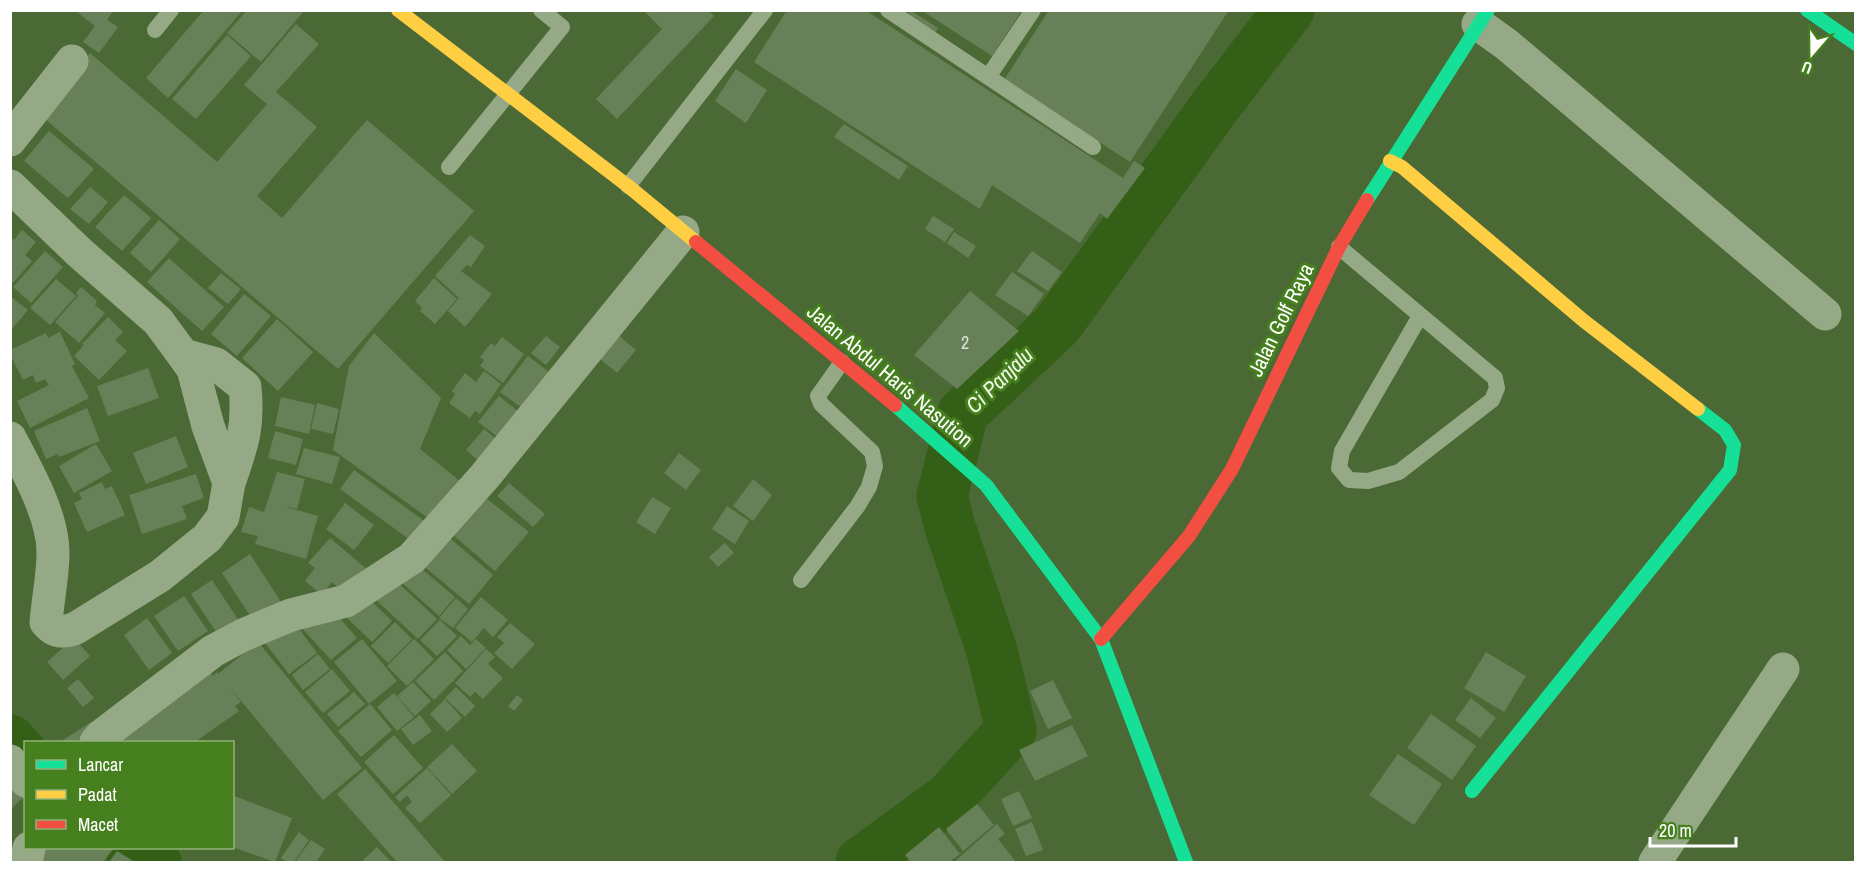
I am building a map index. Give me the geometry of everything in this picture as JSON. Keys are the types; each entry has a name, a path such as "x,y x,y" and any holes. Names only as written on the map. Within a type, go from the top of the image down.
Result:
{"main road":[{"name":"Jalan Abdul Haris Nasution","path":"398,10 628,186 902,411 986,485 1101,639 1186,862"},
{"path":"1807,10 1856,44"},
{"name":"Jalan Golf Raya","path":"1101,639 1189,536 1232,469 1340,247 1390,161 1483,17"},
{"path":"1390,161 1402,167 1584,321 1725,430 1734,445 1730,470 1472,791"}],"street":[{"path":"1483,17 1506,44 1825,314"},
{"path":"10,140 72,61"},
{"path":"10,186 80,253 158,321 193,369 208,426 229,483"},
{"path":"97,741 213,651 243,635 291,615 346,601 412,558 484,476 683,232"},
{"path":"10,438 39,495 53,550 46,622 56,630 66,632 160,576 207,538 223,517 229,483 245,435 247,411 245,387 216,364 183,355"},
{"path":"1655,862 1783,669"},
{"path":"10,761 24,778"}],"lane":[{"path":"155,30 171,10"},
{"path":"449,167 562,27 541,10"},
{"path":"628,186 765,10"},
{"path":"888,10 1093,147"},
{"path":"988,77 1033,10"},
{"path":"1340,247 1495,378 1497,388 1492,400 1399,472 1368,481 1349,480 1339,468 1342,451 1420,316"},
{"path":"801,580 857,507 869,487 874,466 872,452 821,404 818,396 842,362"}],"building":[{"path":"78,10 114,10 107,20 118,27 99,53 83,42 95,26 77,12"},
{"path":"204,10 243,10 168,98 146,78"},
{"path":"247,10 301,10 303,12 261,62 227,33"},
{"path":"643,10 708,10 714,16 617,119 596,99 662,29"},
{"path":"787,10 865,10 1123,178 1134,161 1145,168 1107,219 1100,213 1080,243 992,185 980,209 754,62"},
{"path":"910,10 938,28 934,36 906,19"},
{"path":"921,10 1022,10 992,56"},
{"path":"1049,10 1229,10 1130,162 1004,80"},
{"path":"296,24 319,44 276,92 317,127 257,196 282,218 367,120 474,211 338,369 38,113 90,53 217,162 267,104 244,85"},
{"path":"227,35 251,56 196,119 172,99"},
{"path":"736,69 767,90 746,123 715,101"},
{"path":"844,124 908,166 899,180 834,137"},
{"path":"49,131 94,169 68,198 24,161"},
{"path":"90,187 108,202 89,224 70,209"},
{"path":"124,195 151,218 122,251 95,227"},
{"path":"933,216 954,229 945,242 925,229"},
{"path":"159,220 180,239 151,272 130,253"},
{"path":"22,230 36,242 25,255 32,261 13,283 10,281 10,237 14,240"},
{"path":"954,232 976,246 968,258 947,243"},
{"path":"470,235 485,246 471,267 467,265 461,271 492,294 465,327 448,311 459,298 435,276"},
{"path":"45,251 63,267 31,303 13,287"},
{"path":"1032,251 1062,272 1048,291 1017,271"},
{"path":"169,258 224,307 202,331 147,282"},
{"path":"1012,272 1044,294 1028,316 995,295"},
{"path":"221,273 241,289 228,304 208,288"},
{"path":"434,278 457,299 435,324 420,311 422,308 415,301"},
{"path":"56,279 76,296 50,325 30,308"},
{"path":"81,287 97,301 95,305 105,313 79,343 55,322 78,296 76,293"},
{"path":"970,291 1019,331 957,389 914,355"},
{"path":"244,294 271,316 237,356 211,334"},
{"path":"10,296 28,310 10,331"},
{"path":"108,317 123,332 115,340 127,351 99,380 74,356 84,345 82,344"},
{"path":"277,319 313,352 278,391 242,358"},
{"path":"60,332 75,364 72,366 89,398 30,428 17,401 49,385 45,379 36,383 33,375 23,380 10,350 46,333 48,338"},
{"path":"374,333 441,398 420,449 460,481 431,520 333,450 349,366"},
{"path":"616,333 636,350 617,373 599,358"},
{"path":"546,336 560,347 546,365 531,353"},
{"path":"502,337 524,354 503,383 480,366 484,360 480,357 491,343 495,346"},
{"path":"528,356 553,375 526,411 500,392"},
{"path":"148,368 159,398 108,416 97,386"},
{"path":"484,371 501,384 480,414 475,411 470,418 449,403 455,394 452,391 465,373 476,382"},
{"path":"499,396 528,419 507,444 478,422"},
{"path":"281,397 315,405 309,434 275,426"},
{"path":"317,403 339,409 333,434 311,429"},
{"path":"87,408 100,441 59,457 58,454 46,459 34,431"},
{"path":"484,429 506,447 488,469 466,450"},
{"path":"275,431 303,439 296,465 268,458"},
{"path":"176,436 188,467 146,484 133,453"},
{"path":"96,444 112,471 74,493 59,466"},
{"path":"304,448 340,457 332,484 296,474"},
{"path":"679,453 701,470 686,490 664,473"},
{"path":"354,470 427,523 413,542 340,489"},
{"path":"277,472 305,479 297,509 283,506 318,516 306,559 255,544 258,536 241,532 249,507 264,512"},
{"path":"196,474 204,498 182,506 187,519 142,534 129,495"},
{"path":"753,479 772,495 753,521 733,506"},
{"path":"102,482 105,489 112,486 125,515 87,532 74,503 82,499 79,493"},
{"path":"509,483 545,514 533,527 497,496"},
{"path":"477,491 529,532 495,571 445,528"},
{"path":"652,497 671,508 655,534 636,522"},
{"path":"345,503 374,525 354,550 326,529"},
{"path":"727,506 749,521 735,544 712,529"},
{"path":"444,533 493,575 469,604 419,562"},
{"path":"330,538 369,571 348,596 332,582 322,595 305,581 315,568 308,563"},
{"path":"725,543 734,553 718,567 709,557"},
{"path":"250,554 281,602 253,620 222,573"},
{"path":"416,564 455,597 439,616 401,582"},
{"path":"212,580 239,621 218,635 191,594"},
{"path":"395,580 437,619 418,639 376,600"},
{"path":"184,596 208,631 178,651 154,616"},
{"path":"367,597 392,621 372,642 347,618"},
{"path":"481,597 508,620 493,637 484,628 472,642 455,628"},
{"path":"456,598 468,609 453,628 439,618"},
{"path":"331,608 357,638 331,660 300,626"},
{"path":"147,618 172,653 149,670 124,635"},
{"path":"291,618 317,653 289,674 262,639"},
{"path":"440,620 457,636 437,656 420,640"},
{"path":"395,622 412,639 388,663 371,646"},
{"path":"510,623 535,644 512,669 494,653 504,643 497,637"},
{"path":"461,636 470,645 476,639 486,648 466,669 447,650"},
{"path":"74,638 90,656 63,680 47,662"},
{"path":"362,639 397,681 369,704 334,662"},
{"path":"414,639 434,659 407,686 387,666"},
{"path":"258,642 362,768 323,800 228,685 241,702 235,706 239,711 196,741 114,741 210,670 213,676 217,672 218,674"},
{"path":"486,649 495,657 488,664 503,678 483,699 475,692 470,697 455,683"},
{"path":"445,652 463,671 434,700 415,681"},
{"path":"1486,652 1526,676 1504,712 1464,688"},
{"path":"318,654 330,669 303,690 292,675"},
{"path":"332,669 350,691 323,713 305,692"},
{"path":"78,679 94,698 83,707 67,688"},
{"path":"1053,680 1072,718 1048,729 1030,691"},
{"path":"413,682 431,701 415,716 397,696"},
{"path":"456,687 475,706 465,717 445,698"},
{"path":"354,692 365,704 338,727 327,714"},
{"path":"394,693 414,717 397,731 377,707"},
{"path":"517,695 523,700 514,711 508,706"},
{"path":"1471,698 1496,718 1480,738 1455,720"},
{"path":"445,699 462,718 447,732 430,714"},
{"path":"370,704 392,730 361,757 338,731"},
{"path":"1431,714 1476,746 1452,780 1407,748"},
{"path":"420,715 432,731 413,745 401,729"},
{"path":"91,722 98,733 86,741 62,741"},
{"path":"1072,725 1088,756 1035,781 1019,750"},
{"path":"394,735 423,768 393,794 364,762"},
{"path":"452,744 477,771 452,794 427,767"},
{"path":"1398,754 1442,784 1414,825 1369,795"},
{"path":"427,768 451,795 420,823 405,808 412,802 407,795 400,802 395,797"},
{"path":"365,769 445,862 397,862 337,794"},
{"path":"10,778 24,793 24,797 10,810"},
{"path":"1019,791 1032,818 1013,826 1001,799"},
{"path":"234,796 292,818 275,862 234,848"},
{"path":"977,804 994,825 963,851 946,829"},
{"path":"1032,822 1043,850 1026,856 1015,829"},
{"path":"997,824 1005,834 998,839 1016,862 954,862"},
{"path":"939,827 960,854 949,862 911,862 905,855"},
{"path":"299,832 309,840 294,862 287,862 281,858"},
{"path":"311,840 325,849 316,862 295,862"},
{"path":"377,847 391,862 361,862"},
{"path":"42,849 113,849 103,862 33,862"},
{"path":"117,851 135,862 109,862"}],"waterway":[{"name":"Ci Panjalu","path":"861,862 949,798 1011,730 992,651 950,527 942,496 963,413 1057,325 1216,105 1289,10"},
{"name":"Ci Panjalu","path":"10,740 24,756"},
{"name":"Ci Panjalu","path":"132,849 148,860 156,862"}],"traffic: fast":[{"path":"1367,200 1488,10"},
{"path":"1807,10 1856,44"},
{"path":"895,405 986,485 1101,639 1186,862"},
{"path":"1472,791 1730,470 1734,445 1725,430 1698,409"}],"traffic: slow":[{"path":"398,10 628,186 696,242"},
{"path":"1390,161 1402,167 1584,321 1698,409"}],"traffic: jam":[{"path":"1101,639 1189,536 1232,469 1339,247 1367,200"},
{"path":"696,242 895,405"}]}
